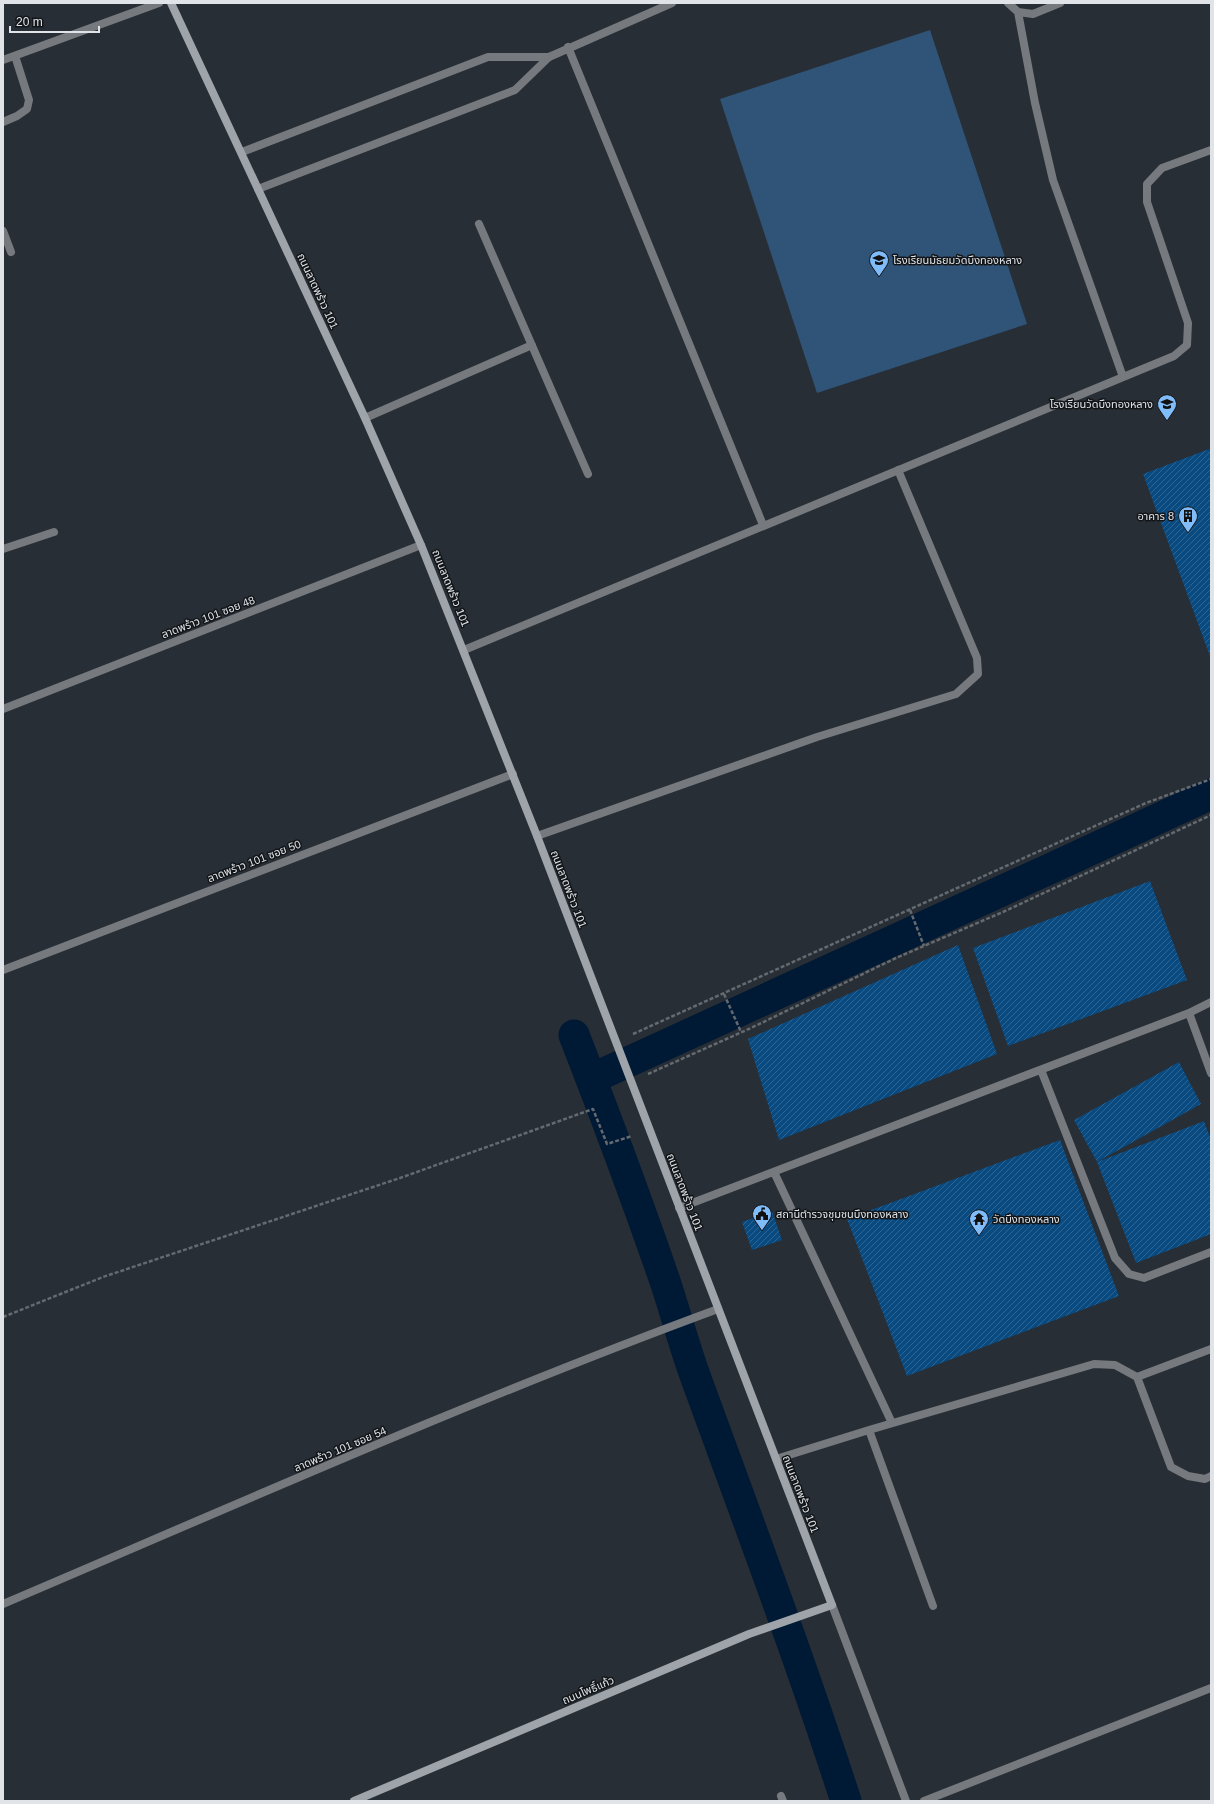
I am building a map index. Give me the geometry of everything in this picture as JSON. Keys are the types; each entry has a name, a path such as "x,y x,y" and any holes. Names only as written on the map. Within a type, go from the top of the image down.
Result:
{"street":[{"path":"3,60 159,3"},
{"name":"ถนนลาดพร้าว 101","path":"170,3 242,152 366,418 421,545 464,650 632,1082 906,1801"},
{"path":"258,189 515,90 550,57 568,47 672,3"},
{"path":"1008,3 1018,12 1033,14 1060,3"},
{"path":"1018,12 1035,103 1053,180 1123,377"},
{"path":"568,47 763,525"},
{"path":"3,122 27,109 30,100 15,56"},
{"path":"242,152 488,57 550,57"},
{"path":"464,650 1174,356 1187,345 1188,324 1147,202 1147,184 1162,168 1211,150"},
{"path":"479,224 588,474"},
{"path":"3,231 12,252"},
{"path":"366,418 532,344"},
{"path":"537,836 817,737 956,694 978,674 977,658 898,470"},
{"path":"3,549 54,532"},
{"name":"ลาดพร้าว 101 ซอย 48","path":"3,709 421,545"},
{"name":"ลาดพร้าว 101 ซอย 50","path":"3,970 513,774"},
{"path":"679,1208 1189,1013 1211,1002"},
{"path":"1189,1013 1211,1072"},
{"path":"1041,1070 1115,1258 1130,1274 1144,1278 1211,1252"},
{"path":"774,1172 892,1423"},
{"name":"ลาดพร้าว 101 ซอย 54","path":"3,1604 479,1401 718,1309"},
{"path":"1138,1377 1211,1350"},
{"path":"776,1459 892,1423 1094,1364 1115,1365 1138,1377 1171,1467 1188,1476 1205,1479 1211,1476"},
{"path":"869,1430 933,1606"},
{"name":"ถนนโพธิ์แก้ว","path":"354,1801 749,1634 832,1605"},
{"path":"924,1801 1211,1688"}],"path":[{"path":"616,1042 911,911 1146,803 1211,779"},
{"path":"632,1082 924,945 1003,912 1211,815"},
{"path":"911,911 924,945"},
{"path":"724,995 741,1031"},
{"path":"3,1317 103,1277 400,1178 593,1110 607,1144 622,1140"}],"shaded area":[{"path":"930,30 1027,324 817,393 720,99"}],"building":[{"name":"อาคาร 8","path":"1209,449 1211,453 1211,659 1143,474"},
{"path":"1150,881 1187,980 1008,1046 973,948"},
{"path":"958,945 997,1054 779,1140 748,1039"},
{"path":"1179,1062 1201,1104 1097,1162 1074,1120"},
{"path":"1204,1121 1211,1140 1211,1234 1136,1263 1097,1162"},
{"path":"1060,1140 1119,1296 907,1376 847,1219"},
{"name":"สถานีตำรวจชุมชนบึงทองหลาง","path":"772,1211 782,1240 752,1250 742,1222"}],"waterway":[{"path":"591,1079 1211,794"},
{"path":"574,1035 655,1253 693,1370 791,1639 846,1801"}],"place":[{"name":"โรงเรียนมัธยมวัดบึงทองหลาง","path":"879,277"},
{"name":"โรงเรียนวัดบึงทองหลาง","path":"1167,421"},
{"name":"อาคาร 8","path":"1188,533"},
{"name":"สถานีตำรวจชุมชนบึงทองหลาง","path":"762,1231"},
{"name":"วัดบึงทองหลาง","path":"979,1236"}]}
